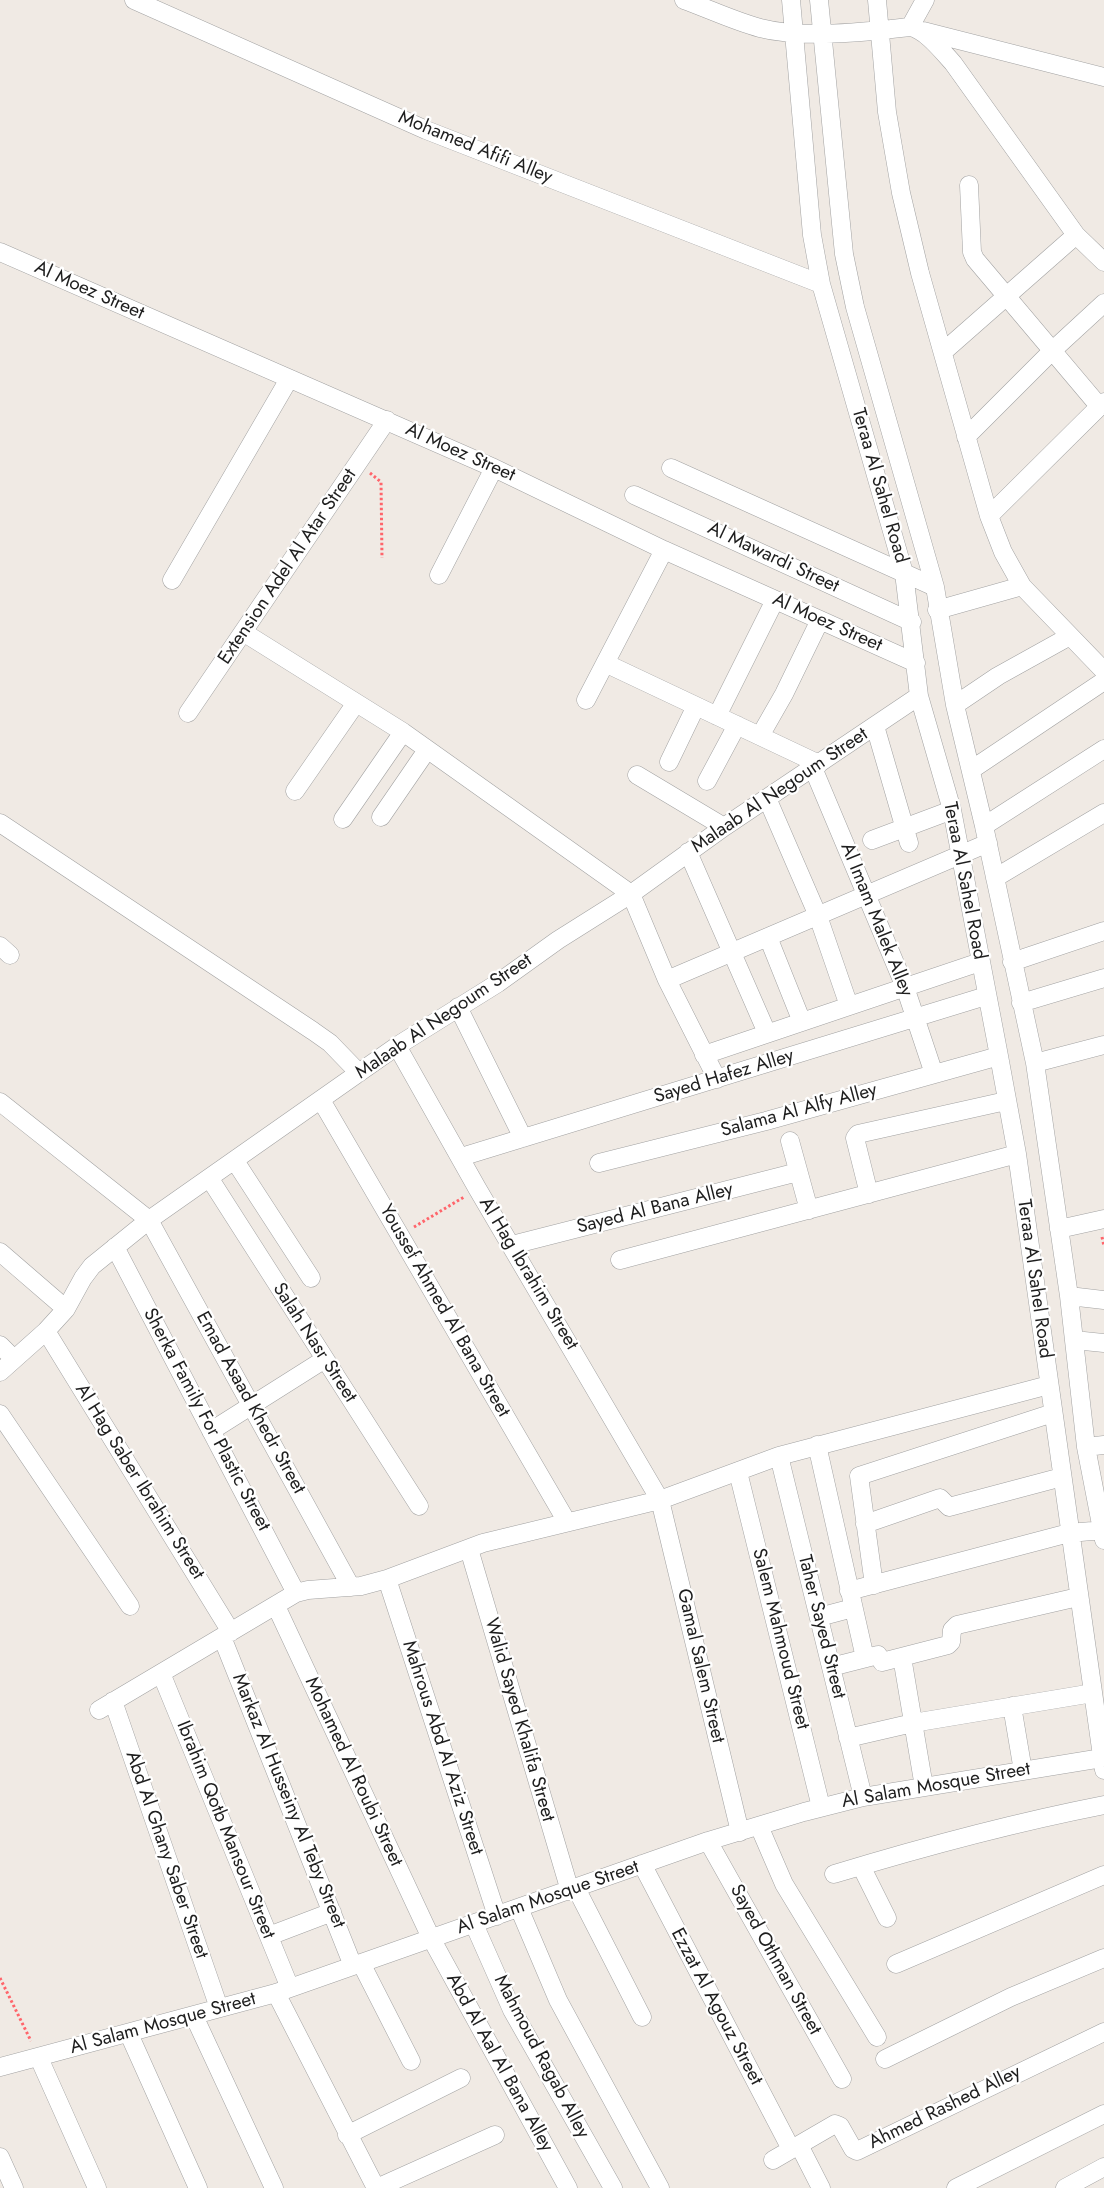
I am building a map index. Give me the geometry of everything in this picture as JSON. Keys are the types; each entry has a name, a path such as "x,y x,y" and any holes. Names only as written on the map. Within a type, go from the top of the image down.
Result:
{"street":[{"name":"Mohamed Afifi Alley","path":"134,0 426,130 820,284"},
{"path":"684,0 758,28 823,33 913,29 1104,78"},
{"name":"Teraa Al Sahel Road","path":"791,0 812,235 820,284 904,573 912,622 919,696 952,810 1017,1154 1103,1764"},
{"name":"Teraa Al Sahel Road","path":"819,0 841,233 847,271 935,587 937,610 954,705 986,834 1035,1064 1069,1296 1086,1447 1104,1533"},
{"path":"876,0 887,112 901,193 920,273 989,516 1004,552 1022,586 1104,671"},
{"path":"913,29 925,0"},
{"path":"913,29 936,45 953,63 1076,235 1104,262"},
{"path":"969,185 972,252 975,259 1102,404 989,516"},
{"path":"943,352 1076,235"},
{"name":"Al Moez Street","path":"0,252 288,379 387,420 494,468 664,550 916,662"},
{"path":"966,437 1053,350 1104,303"},
{"path":"172,580 288,379"},
{"name":"Extension Adel Al Atar Street","path":"188,713 387,420"},
{"path":"439,575 494,468"},
{"path":"671,468 935,587"},
{"name":"Al Mawardi Street","path":"634,495 912,622"},
{"path":"586,700 664,550"},
{"path":"937,610 1022,586"},
{"path":"717,716 775,600"},
{"path":"760,736 784,694 820,620"},
{"path":"243,632 403,732 630,894 667,980 717,1079"},
{"path":"954,705 998,676 1070,636"},
{"path":"605,663 760,736 816,766"},
{"path":"971,770 1104,681"},
{"name":"Malaab Al Negoum Street","path":"0,1372 46,1331 66,1309 92,1266 149,1220 210,1180 397,1046 630,894 724,827 919,696"},
{"path":"295,791 356,703"},
{"path":"669,762 696,706"},
{"path":"708,781 737,725"},
{"path":"875,726 907,835"},
{"path":"343,818 403,732"},
{"path":"381,817 427,750"},
{"path":"667,980 960,855 986,834 1104,750"},
{"name":"Al Imam Malek Alley","path":"816,766 905,987 934,1074"},
{"path":"637,775 724,827"},
{"path":"767,798 818,916 849,1006"},
{"path":"872,840 907,835 952,810"},
{"path":"995,878 1104,813"},
{"path":"0,823 313,1031 330,1043 359,1074"},
{"path":"688,852 767,1033"},
{"path":"1012,962 1104,931"},
{"path":"768,937 802,1022"},
{"path":"704,1055 980,962"},
{"path":"1022,1004 1104,978"},
{"name":"Sayed Hafez Alley","path":"461,1157 986,996"},
{"path":"458,1007 523,1138"},
{"path":"1035,1064 1104,1045"},
{"name":"Al Hag Ibrahim Street","path":"397,1046 477,1188 660,1500"},
{"name":"Salama Al Alfy Alley","path":"599,1163 766,1121 999,1056"},
{"name":"Youssef Ahmed Al Bana Street","path":"321,1100 567,1522"},
{"path":"868,1194 855,1138 858,1134 1006,1101"},
{"path":"0,1102 149,1220"},
{"path":"790,1141 809,1210"},
{"path":"620,1260 1017,1154"},
{"path":"235,1161 311,1278"},
{"name":"Sayed Al Bana Alley","path":"512,1245 798,1172"},
{"name":"Salah Nasr Street","path":"210,1180 419,1506"},
{"path":"1059,1229 1104,1219"},
{"name":"Emad Asaad Khedr Street","path":"149,1220 351,1587"},
{"name":"Sherka Family For Plastic Street","path":"115,1247 296,1594"},
{"path":"0,1252 66,1309"},
{"path":"1069,1296 1104,1300"},
{"name":"Al Hag Saber Ibrahim Street","path":"46,1331 227,1634"},
{"path":"1074,1340 1104,1343"},
{"path":"0,1345 14,1359"},
{"path":"211,1431 325,1359"},
{"path":"161,1673 296,1594 308,1590 351,1587 387,1580 483,1543 660,1500 779,1456 1049,1385"},
{"path":"874,1584 860,1476 1053,1413"},
{"path":"0,1414 130,1606"},
{"path":"1086,1447 1104,1444"},
{"path":"817,1445 864,1658"},
{"name":"Taher Sayed Street","path":"779,1456 863,1797"},
{"name":"Salem Mahmoud Street","path":"738,1472 821,1807"},
{"path":"865,1524 940,1498 949,1507 1062,1477"},
{"name":"Gamal Salem Street","path":"660,1500 740,1832"},
{"path":"849,1590 1069,1533 1104,1533"},
{"name":"Walid Sayed Khalifa Street","path":"469,1549 573,1890 642,2017"},
{"name":"Mahrous Abd Al Aziz Street","path":"387,1580 497,1916"},
{"path":"831,1667 879,1655 882,1662 948,1645 951,1641 952,1630 957,1625 1078,1597"},
{"name":"Mohamed Al Roubi Street","path":"276,1606 431,1938"},
{"path":"819,1617 853,1608"},
{"name":"Markaz Al Husseiny Al Teby Street","path":"227,1634 332,1912 357,1964 411,2061"},
{"path":"902,1657 924,1787"},
{"name":"Abd Al Ghany Saber Street","path":"161,1673 106,1705 219,2008"},
{"name":"Ibrahim Qotb Mansour Street","path":"161,1673 269,1936 283,1990 348,2134 376,2188"},
{"path":"848,1738 914,1723 1093,1693"},
{"path":"1012,1706 1023,1771"},
{"name":"Al Salam Mosque Street","path":"0,2067 128,2034 283,1990 573,1890 708,1841 821,1807 863,1797 1023,1771 1103,1764"},
{"path":"834,1874 1027,1820 1104,1805"},
{"path":"759,1826 780,1877 877,2037"},
{"name":"Sayed Othman Street","path":"708,1841 842,2079"},
{"name":"Ezzat Al Agouz Street","path":"642,1864 795,2147 821,2188"},
{"path":"862,1866 887,1918"},
{"path":"896,1964 1104,1874"},
{"path":"519,1908 558,2000 660,2188"},
{"path":"269,1936 332,1912"},
{"name":"Mahmoud Ragab Alley","path":"474,1924 512,2010 613,2188"},
{"name":"Abd Al Aal Al Bana Alley","path":"431,1938 568,2188"},
{"path":"885,2059 1011,1997 1104,1958"},
{"path":"194,2016 274,2188"},
{"name":"Ahmed Rashed Alley","path":"773,2160 838,2124 853,2149 857,2151 1104,2032"},
{"path":"128,2034 198,2188"},
{"path":"39,2058 97,2188"},
{"path":"348,2134 461,2078"},
{"path":"965,2186 1104,2114"},
{"path":"376,2188 495,2135"},
{"path":"0,2157 14,2188"},
{"path":"1065,2188 1104,2167"}],"path":[{"path":"358,464 381,482 382,558"},
{"path":"400,1236 477,1188"},
{"path":"0,1978 39,2058"}]}
